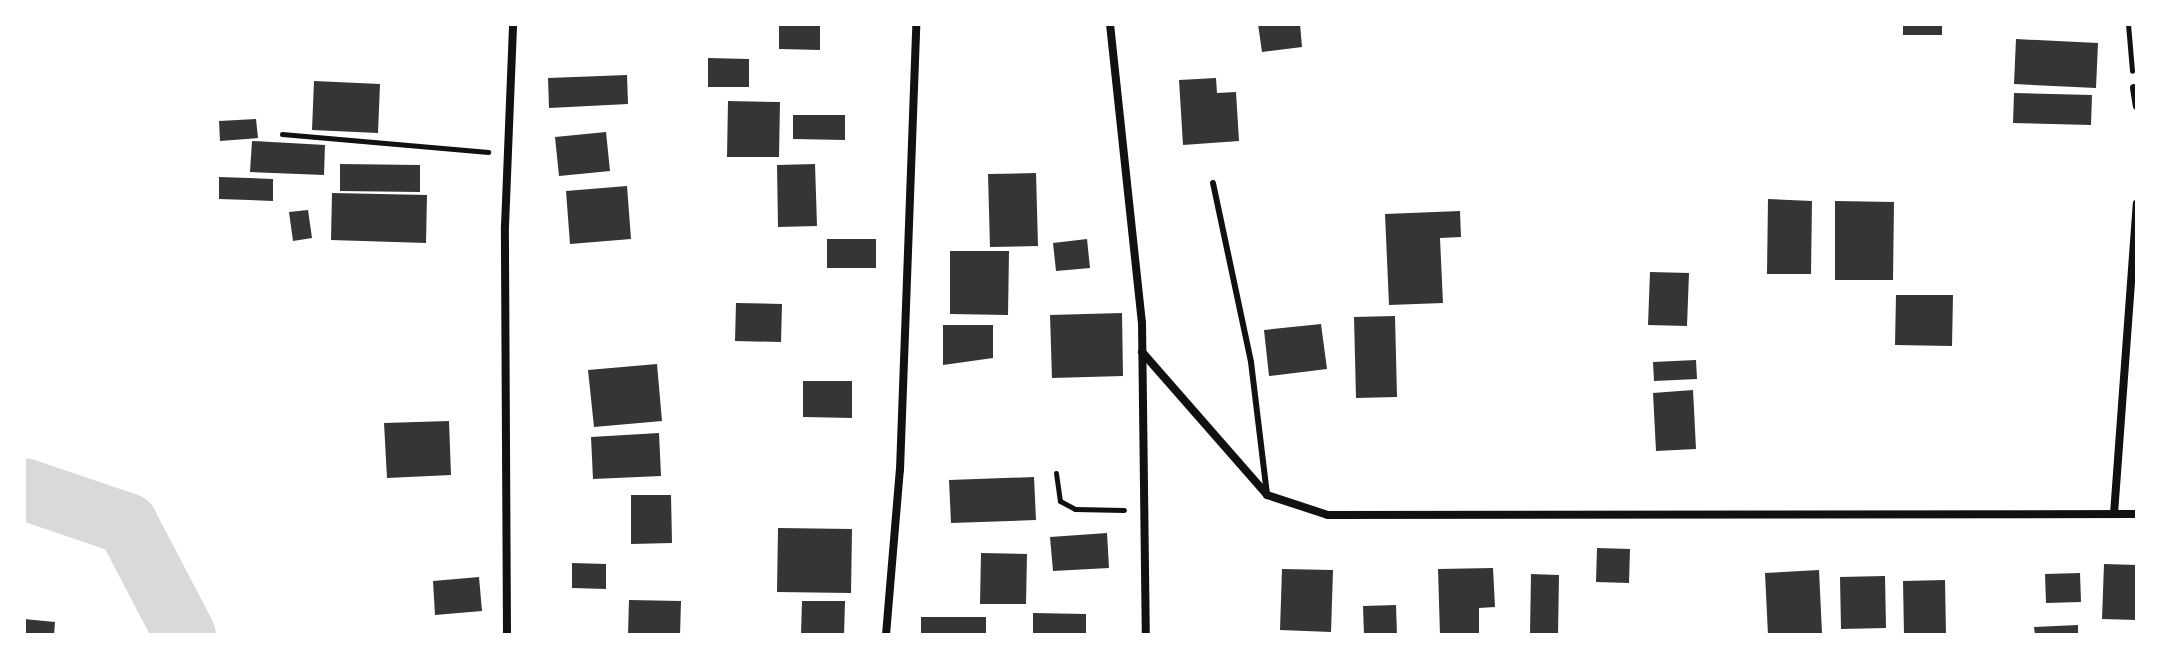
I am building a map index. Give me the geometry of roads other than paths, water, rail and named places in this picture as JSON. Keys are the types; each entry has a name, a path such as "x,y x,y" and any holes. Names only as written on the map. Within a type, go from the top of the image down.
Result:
{"street":[{"path":"507,635 508,154 513,24"},
{"path":"886,635 900,470 916,24"},
{"path":"1110,24 1142,352 1141,510 1146,635"},
{"path":"2134,88 2137,106"},
{"path":"2114,514 2137,204"},
{"path":"1142,352 1267,495 1328,515 1425,518 2137,514"}],"lane":[{"path":"1213,183 1243,316 1267,495"}],"waterway":[{"path":"24,489 127,524 185,635"}]}
